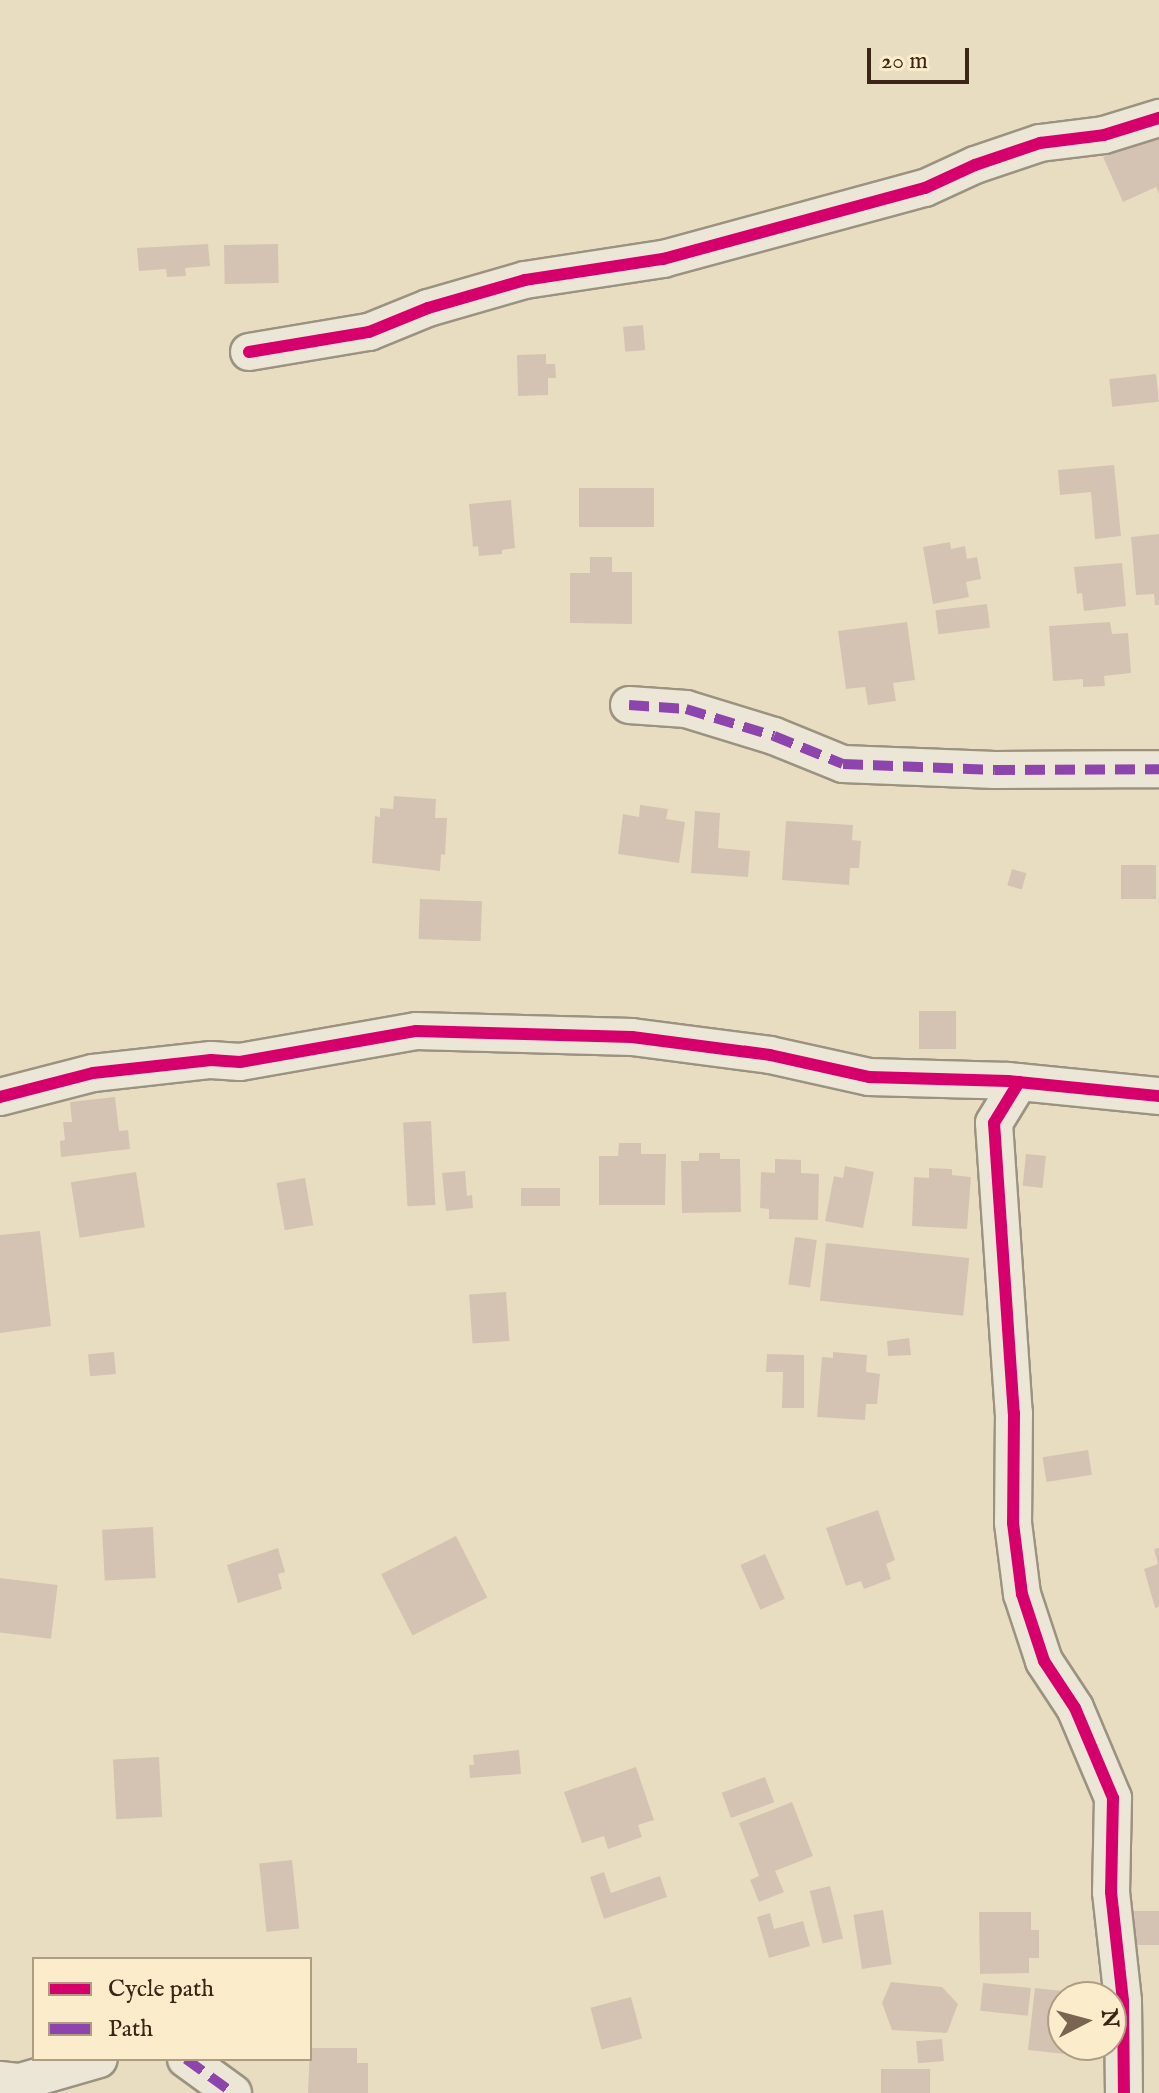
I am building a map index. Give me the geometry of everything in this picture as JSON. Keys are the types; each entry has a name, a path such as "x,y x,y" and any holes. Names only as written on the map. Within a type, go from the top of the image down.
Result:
{"street":[{"path":"249,352 369,332 428,308 497,286 663,259 925,188 975,165 1040,143 1104,135 1159,118"},
{"path":"629,705 686,709 774,736 843,764 995,770 1159,769"},
{"path":"0,1097 93,1073 211,1060 240,1062 416,1031 632,1037 770,1055 869,1077 1019,1082 1159,1096"},
{"path":"972,1080 994,1123 1014,1413 1013,1523 1022,1594 1044,1661 1075,1708 1113,1798 1111,1892 1123,2001 1124,2093"},
{"path":"994,1123 1019,1082"},
{"path":"0,2080 20,2082 92,2061"},
{"path":"189,2061 233,2093"}],"building":[{"path":"1159,132 1159,194 1156,187 1123,202 1103,157"},
{"path":"208,244 210,266 185,268 186,276 167,277 166,269 139,271 137,248"},
{"path":"278,244 279,283 225,284 224,245"},
{"path":"643,325 645,350 625,352 623,327"},
{"path":"546,354 546,364 555,364 556,378 548,378 548,395 518,396 517,355"},
{"path":"1156,374 1159,402 1112,407 1109,379"},
{"path":"1114,465 1121,536 1095,539 1091,492 1060,495 1058,470"},
{"path":"579,488 654,488 654,527 579,527"},
{"path":"511,500 515,548 502,550 502,554 479,556 478,546 473,547 469,504"},
{"path":"1159,534 1159,605 1155,605 1154,594 1136,595 1131,537"},
{"path":"950,542 951,549 965,546 967,559 977,557 981,579 966,582 969,597 933,604 923,547"},
{"path":"590,557 612,557 612,572 632,572 632,624 570,623 570,573 590,573"},
{"path":"1122,563 1126,606 1084,611 1082,593 1077,594 1074,567"},
{"path":"987,604 990,628 938,634 935,610"},
{"path":"907,622 915,680 893,683 896,701 868,705 865,687 846,689 838,631"},
{"path":"1110,622 1112,634 1128,633 1131,673 1104,676 1105,686 1083,687 1083,679 1053,681 1049,626"},
{"path":"394,796 436,799 435,818 447,818 445,855 441,854 440,871 372,863 375,816 380,817 380,808 393,809"},
{"path":"640,805 668,809 666,819 685,822 679,863 618,854 623,814 639,817"},
{"path":"695,811 720,813 718,848 750,851 748,877 691,873"},
{"path":"786,821 853,825 852,840 861,841 859,868 850,868 849,885 782,880"},
{"path":"1121,865 1156,865 1156,899 1121,899"},
{"path":"1012,869 1026,873 1022,889 1007,885"},
{"path":"420,899 482,901 481,941 419,939"},
{"path":"919,1011 956,1011 956,1049 919,1049"},
{"path":"115,1097 119,1131 128,1130 130,1149 61,1157 60,1141 65,1140 63,1122 72,1122 70,1102"},
{"path":"431,1121 435,1205 407,1206 403,1122"},
{"path":"619,1143 641,1143 641,1154 666,1154 665,1205 599,1205 599,1156 618,1156"},
{"path":"699,1153 720,1153 720,1159 740,1159 741,1212 682,1213 681,1161 699,1161"},
{"path":"1026,1154 1046,1156 1043,1188 1023,1186"},
{"path":"775,1159 801,1160 801,1173 819,1174 818,1220 769,1219 769,1209 760,1208 761,1172 775,1173"},
{"path":"845,1166 874,1172 863,1228 825,1221 834,1176 843,1178"},
{"path":"929,1168 952,1169 952,1175 971,1177 967,1229 912,1226 914,1177 929,1178"},
{"path":"465,1171 467,1196 472,1195 473,1208 446,1211 442,1173"},
{"path":"136,1172 145,1227 80,1238 71,1182"},
{"path":"305,1178 313,1225 285,1230 276,1183"},
{"path":"521,1188 560,1188 560,1206 521,1206"},
{"path":"40,1231 51,1326 0,1333 0,1235"},
{"path":"795,1237 817,1240 810,1288 788,1285"},
{"path":"826,1243 969,1258 963,1316 820,1301"},
{"path":"506,1292 509,1341 473,1343 469,1295"},
{"path":"909,1338 911,1355 888,1356 887,1341"},
{"path":"114,1352 116,1374 90,1376 88,1354"},
{"path":"833,1352 867,1355 866,1372 880,1374 877,1404 866,1404 865,1420 817,1417 822,1357 833,1358"},
{"path":"767,1354 804,1355 804,1408 782,1408 783,1372 766,1372"},
{"path":"1088,1450 1092,1475 1046,1482 1043,1457"},
{"path":"878,1510 895,1560 886,1564 891,1579 864,1589 861,1581 846,1586 826,1528"},
{"path":"153,1527 156,1578 105,1581 102,1530"},
{"path":"456,1536 487,1597 412,1636 381,1574"},
{"path":"278,1548 285,1572 278,1574 282,1589 238,1603 227,1565"},
{"path":"1159,1548 1159,1607 1155,1608 1144,1569 1158,1564 1154,1549"},
{"path":"765,1554 785,1599 760,1610 740,1565"},
{"path":"0,1578 58,1585 51,1639 0,1632"},
{"path":"519,1750 521,1774 470,1778 469,1765 474,1765 473,1755"},
{"path":"159,1757 162,1817 116,1819 113,1759"},
{"path":"636,1767 654,1820 638,1825 642,1837 608,1849 604,1836 582,1843 564,1792"},
{"path":"765,1777 774,1802 731,1818 722,1793"},
{"path":"792,1802 813,1856 775,1871 784,1892 759,1902 750,1880 759,1876 739,1823"},
{"path":"292,1860 299,1929 266,1932 259,1863"},
{"path":"604,1872 611,1893 660,1876 667,1897 604,1919 590,1877"},
{"path":"830,1886 843,1938 823,1943 810,1891"},
{"path":"883,1910 892,1964 862,1969 853,1915"},
{"path":"1134,1911 1159,1911 1159,1945 1134,1945"},
{"path":"979,1912 1031,1912 1031,1930 1039,1930 1039,1958 1029,1958 1029,1973 980,1974"},
{"path":"770,1913 774,1929 803,1921 810,1946 769,1958 757,1917"},
{"path":"891,1982 942,1987 958,2004 947,2033 892,2030 882,2003"},
{"path":"983,1983 1031,1988 1028,2016 980,2011"},
{"path":"1035,1988 1047,1989 1047,2052 1028,2050"},
{"path":"631,1997 642,2039 602,2049 590,2008"},
{"path":"942,2039 944,2061 918,2063 916,2041"},
{"path":"312,2048 357,2048 357,2063 368,2063 368,2093 308,2093"},
{"path":"881,2069 930,2069 930,2093 881,2093"}],"marked path":[{"path":"629,705 686,709 774,736 843,764 995,770 1159,769"},
{"path":"189,2061 233,2093"}],"cycle path":[{"path":"249,352 369,332 428,308 525,280 663,259 925,188 975,165 1040,143 1104,135 1159,118"},
{"path":"0,1097 93,1073 211,1060 240,1062 416,1031 632,1037 770,1055 869,1077 1008,1081 1159,1096"},
{"path":"1019,1082 994,1123 1014,1413 1013,1523 1022,1594 1044,1661 1075,1708 1113,1798 1111,1892 1123,2001 1124,2093"}]}
